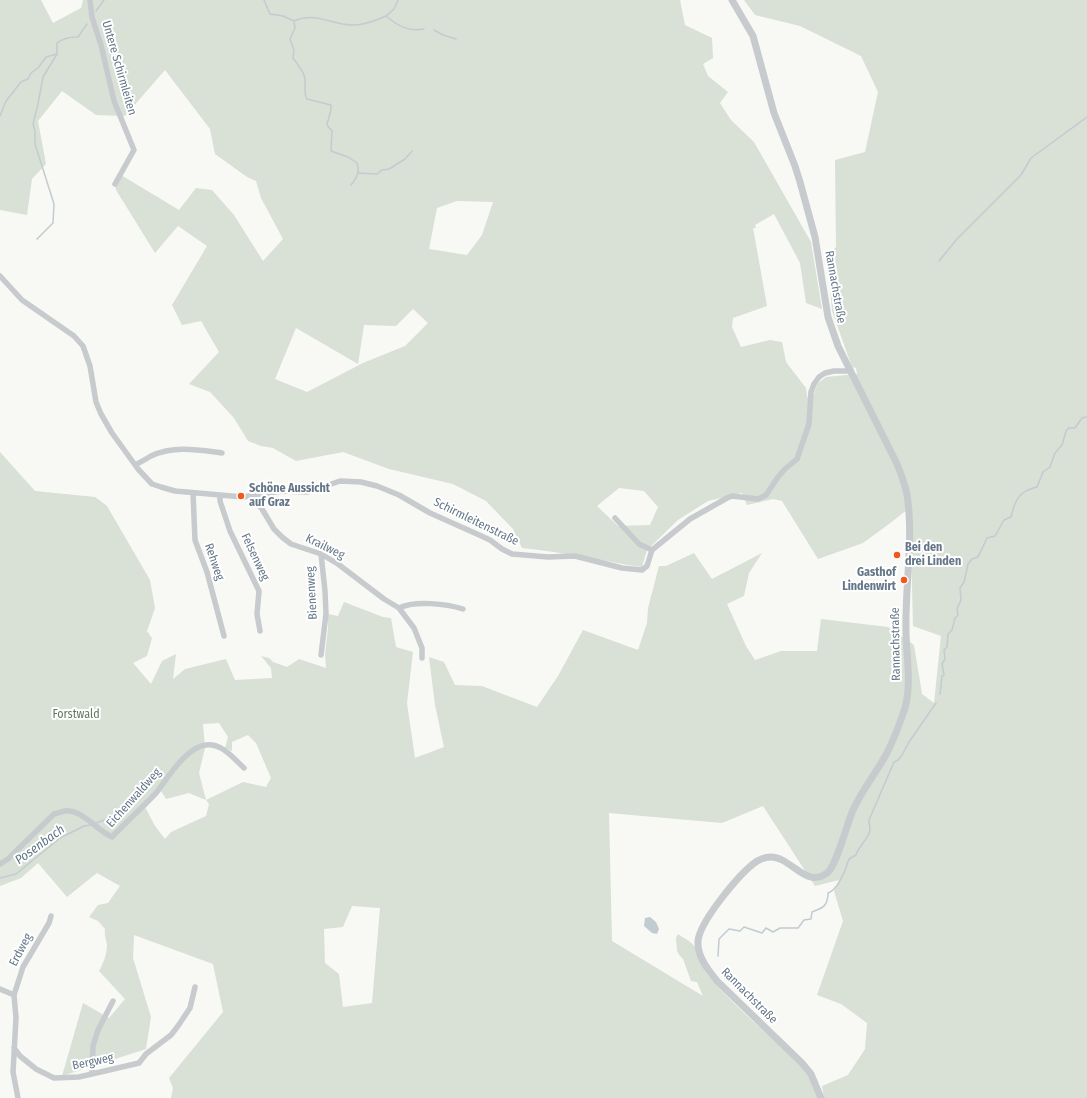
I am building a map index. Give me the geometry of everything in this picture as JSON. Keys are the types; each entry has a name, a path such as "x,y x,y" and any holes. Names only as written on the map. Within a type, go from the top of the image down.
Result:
{"street":[{"name":"Untere Schirmleiten","path":"90,0 92,17 102,45 114,101 134,150 115,184"},
{"name":"Rannachstraße","path":"732,0 753,36 774,113 795,166 815,237 828,318 838,346 896,464 902,478 908,501 909,542 906,630 908,689 905,706 897,730 886,754 862,792 834,862 828,872 814,878 807,876 780,859 772,857 763,858 753,864 714,909 704,924 698,941 699,952 707,968 717,981 802,1063 811,1074 822,1098"},
{"name":"Schirmleitenstraße","path":"0,276 22,300 74,336 83,346 90,366 96,402 101,414 112,433 135,465 152,484 175,491 251,497 282,491 308,492 340,481 361,482 377,486 399,495 430,513 477,534 512,554 548,557 575,556 622,568 642,570 648,566 652,550 690,518 727,498 732,496 758,499 766,495 778,477 797,459 809,424 811,392 814,384 825,373 834,371 851,371"},
{"path":"135,465 153,455 172,450 181,449 222,453"},
{"name":"Rehweg","path":"193,492 195,540 207,572 224,636"},
{"name":"Felsenweg","path":"220,495 220,501 230,531 259,591 257,614 260,631"},
{"name":"Krailweg","path":"251,497 262,509 274,529 282,538 292,544 321,554 338,564 384,599 399,608 414,628 422,648 422,658"},
{"path":"614,518 639,544 652,550"},
{"name":"Bienenweg","path":"321,554 326,614 321,655"},
{"path":"399,608 405,605 425,604 463,608"},
{"name":"Eichenwaldweg","path":"0,864 8,859 54,814 69,811 77,813 105,834 112,837 155,793 180,761 197,747 205,744 222,748 244,768"},
{"name":"Erdweg","path":"14,995 23,968 49,923 50,916"},
{"name":"Bergweg","path":"14,1048 20,1056 36,1069 54,1078 79,1077 139,1063 146,1054 171,1035 178,1026 190,1008 195,988"},
{"path":"0,989 14,995 16,1018 13,1072 18,1098"},
{"path":"92,1074 93,1046 98,1030 113,1001"}],"green space":[{"name":"Forstwald","path":"0,0 41,0 53,23 81,8 83,0 680,0 685,25 712,38 713,58 703,64 708,76 728,92 720,103 731,120 754,142 811,242 822,309 806,303 800,263 774,214 755,225 756,228 753,228 767,306 733,318 732,327 741,347 770,340 782,342 786,362 806,388 807,396 811,403 817,384 826,377 857,374 856,368 852,367 832,311 827,256 836,247 835,160 865,152 878,92 861,56 800,26 755,15 744,0 1087,0 1087,1098 824,1098 822,1086 848,1075 865,1049 867,1023 841,1004 817,995 843,921 834,891 839,880 815,886 763,806 722,823 609,813 612,941 703,996 697,982 691,981 683,959 677,951 676,938 678,934 689,941 697,951 706,973 719,988 730,1000 800,1063 807,1073 819,1098 171,1098 173,1088 169,1078 223,1012 213,964 134,935 133,958 151,1017 146,1049 62,1076 83,1003 109,1018 125,999 99,971 107,948 105,929 98,921 89,917 98,905 108,903 120,886 97,873 67,897 38,863 21,878 0,886 0,452 35,491 95,497 107,506 150,580 155,608 147,631 152,638 147,656 133,663 151,684 162,661 176,654 173,679 185,669 226,659 235,680 272,678 271,668 261,656 269,658 273,662 287,667 299,659 326,668 325,654 328,614 338,616 344,602 383,617 391,618 396,647 413,652 407,703 415,758 444,747 435,705 429,657 444,662 455,685 482,686 537,707 558,676 583,630 638,650 647,623 648,608 659,566 666,566 694,553 712,579 762,553 749,573 744,596 727,604 746,646 755,660 781,651 817,651 821,619 888,627 914,645 922,694 934,703 941,636 913,626 911,544 912,506 863,543 818,559 782,501 773,499 747,505 742,493 708,501 678,520 647,550 642,567 522,548 513,529 486,501 453,484 389,469 343,452 296,461 273,448 261,446 248,441 234,418 210,392 189,384 219,352 201,321 182,325 172,305 207,246 178,226 155,253 116,190 115,184 121,175 179,210 196,188 212,190 234,215 263,261 283,239 261,198 256,181 247,177 215,154 210,129 165,70 125,116 96,115 62,91 38,121 46,164 32,179 27,215 0,210","holes":["457,201 493,202 482,235 467,255 429,249 437,208","413,309 428,323 405,346 363,363 307,392 275,379 296,328 358,364 364,325 396,326","619,488 644,491 658,507 650,525 618,526 597,506","219,723 228,737 225,748 232,751 232,742 248,735 256,743 271,778 266,787 243,782 206,800 199,773 205,748 203,724","161,791 166,799 189,793 206,800 209,804 206,816 171,832 165,839 155,826 145,807","352,906 380,908 372,1003 343,1007 339,974 325,963 324,929 343,927"]}],"shaded area":[{"path":"650,917 656,922 659,929 657,934 652,933 644,926 645,918"}],"waterway":[{"path":"96,11 104,0"},
{"path":"264,0 270,14 283,16 294,21 295,28 290,39 294,50 293,58 304,76 306,97 307,99 331,105 327,125 332,131 331,151 348,157 357,163 357,175 351,185"},
{"path":"386,16 394,9 398,0"},
{"path":"294,21 302,18 318,18 348,25 356,25 371,22 386,16 395,23 408,29 424,29"},
{"path":"37,239 53,223 54,204 35,144 35,131 33,124 43,77 57,54 57,43 67,38 78,37 87,24"},
{"path":"434,30 443,35 456,39"},
{"path":"0,116 6,101 21,82 28,79 31,73 38,68 46,57 57,54"},
{"path":"939,261 957,239 1021,175 1031,158 1087,117"},
{"path":"358,173 377,174 382,170 389,169 405,159 412,151"},
{"path":"940,694 942,676 944,675 942,664 945,659 944,650 947,647 948,634 952,630 955,618 958,615 957,609 961,600 960,588 964,582 968,564 972,559 978,557 987,538 995,536 1004,520 1011,517 1014,506 1019,497 1026,491 1037,487 1043,472 1050,467 1055,453 1062,445 1066,431 1069,428 1075,428 1082,418 1087,417"},
{"path":"718,956 719,939 729,929 740,931 744,927 762,933 766,928 773,932 780,928 798,928 804,920 811,919 812,912 826,904 828,893 838,884 849,859 856,855 859,848 868,836 870,830 869,820 894,762 902,755 909,742 936,703"},
{"name":"Posenbach","path":"96,823 113,817"},
{"name":"Posenbach","path":"0,878 16,874 60,838 84,826 90,825"}],"place":[{"name":"Schöne Aussicht auf Graz","path":"241,496"},
{"name":"Bei den drei Linden","path":"897,555"},
{"name":"Gasthof Lindenwirt","path":"904,580"}]}
